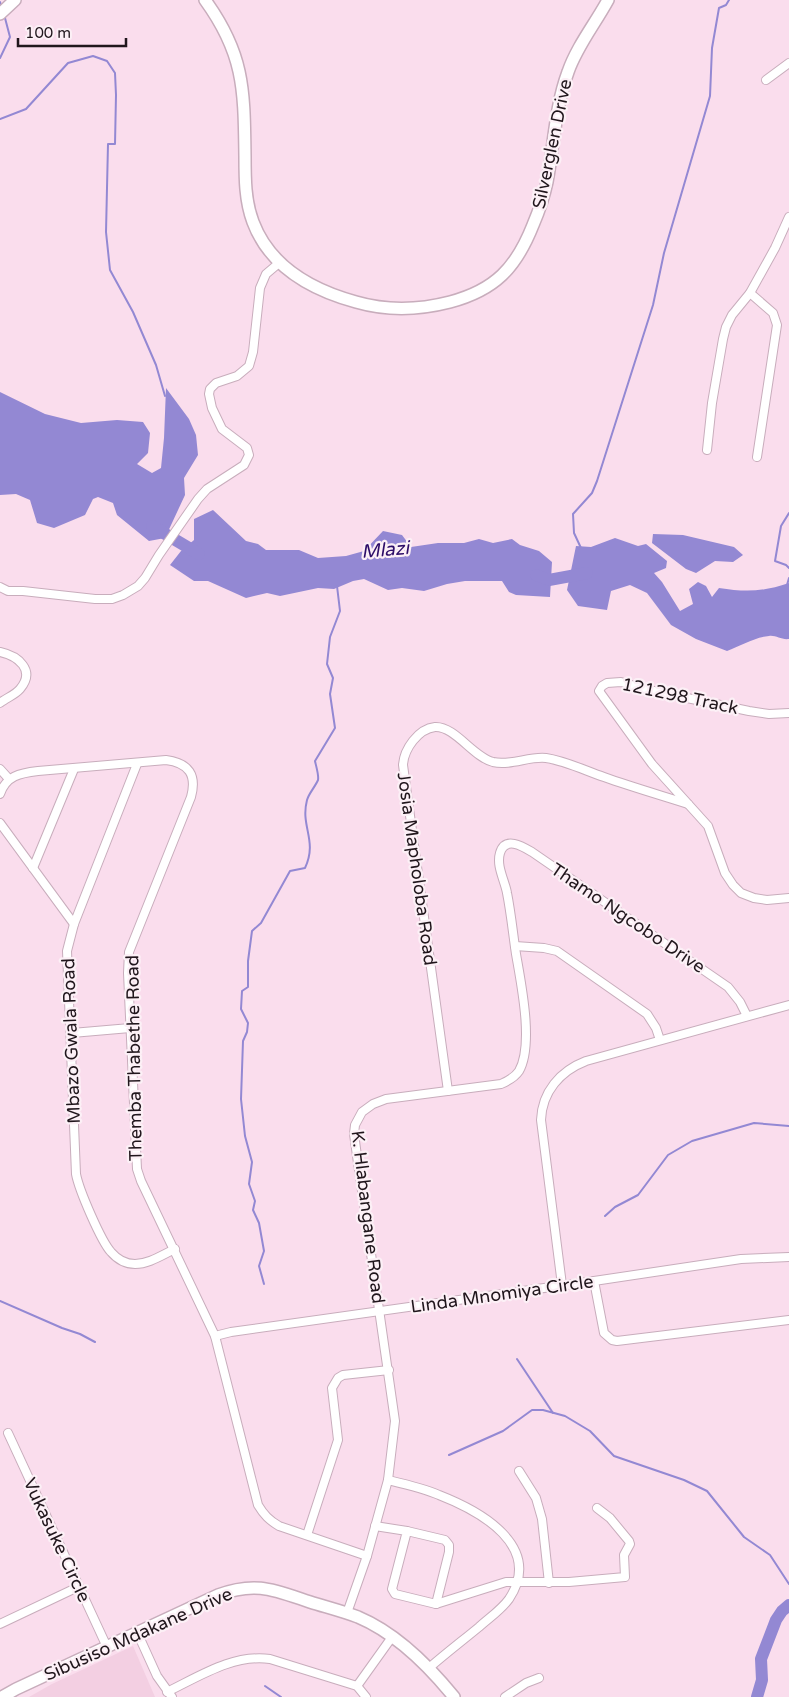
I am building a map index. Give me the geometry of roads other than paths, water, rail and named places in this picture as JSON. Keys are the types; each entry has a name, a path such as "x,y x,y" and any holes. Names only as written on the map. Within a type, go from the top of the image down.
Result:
{"street":[{"path":"0,14 15,0"},
{"name":"Silverglen Drive","path":"205,0 224,28 238,63 243,92 246,176 250,212 261,239 278,262 301,280 353,302 381,308 409,309 446,303 476,294 501,278 514,263 523,248 540,209 547,181 561,95 568,71 608,0"},
{"path":"766,80 789,63"},
{"path":"707,450 712,403 723,339 732,315 750,293 775,248 789,217"},
{"path":"0,587 8,591 18,590 57,596 112,599 131,591 142,583 198,499 207,489 244,465 249,455 246,448 226,433 217,421 209,394 210,389 216,383 237,376 249,366 254,352 260,288 266,274 278,262"},
{"path":"750,293 772,314 777,324 757,457"},
{"path":"0,652 12,655 22,662 25,677 19,691 0,703"},
{"name":"121298 Track","path":"688,804 652,764 604,699 599,691 602,686 610,682 621,682 649,690 749,711 769,714 789,713"},
{"name":"Josia Mapholoba Road","path":"448,1091 403,765 404,755 410,745 427,730 441,728 455,734 467,747 488,760 500,762 548,758 688,804"},
{"name":"Themba Thabethe Road","path":"9,780 27,772 166,760 181,763 191,772 194,783 191,797 129,952 128,973 136,1166 141,1181 215,1336 258,1505 262,1513 279,1526 367,1556"},
{"name":"Mbazo Gwala Road","path":"137,764 74,924 67,950 72,1033 76,1174 82,1195 107,1247 116,1257 123,1262 134,1264 150,1261 174,1249"},
{"path":"33,868 74,768"},
{"path":"0,769 9,780 0,794"},
{"path":"688,804 710,829 725,873 733,885 741,892 754,898 767,900 789,898"},
{"path":"0,823 74,924"},
{"name":"Thamo Ngcobo Drive","path":"500,853 505,845 512,843 532,852 723,983 735,995 747,1016"},
{"name":"K. Hlabangane Road","path":"347,1613 367,1556 388,1480 395,1421 356,1144 355,1125 362,1112 380,1101 501,1084 511,1079 519,1070 525,1048 526,1017 507,892 500,866 500,853"},
{"path":"515,946 557,951 647,1014 656,1028 660,1040"},
{"path":"562,1285 541,1120 544,1102 558,1078 573,1066 616,1052 789,1005"},
{"path":"72,1033 130,1028"},
{"name":"Linda Mnomiya Circle","path":"215,1336 231,1332 741,1259 789,1257"},
{"path":"594,1281 604,1333 617,1341 789,1320"},
{"path":"307,1535 338,1440 332,1388 334,1383 343,1375 388,1370"},
{"name":"Vukasuke Circle","path":"8,1432 106,1646"},
{"path":"519,1471 536,1498 542,1519 549,1583"},
{"path":"388,1480 438,1494 481,1517 502,1531 516,1552 520,1565 518,1582 503,1607 429,1668"},
{"path":"407,1531 392,1589 395,1594 436,1604 506,1582 549,1583 626,1577 624,1556 630,1544 629,1541 614,1522 598,1508"},
{"path":"375,1526 445,1540 449,1545 449,1552 436,1604"},
{"path":"0,1624 78,1586"},
{"name":"Sibusiso Mdakane Drive","path":"2,1697 106,1646 218,1595 232,1590 258,1587 274,1590 360,1618 411,1651 429,1668 454,1697"},
{"path":"136,1632 157,1676 170,1695 221,1666 248,1658 259,1657 357,1686 366,1697"},
{"path":"357,1686 392,1637"},
{"path":"505,1697 526,1683 539,1678"}],"water":[{"path":"166,388 189,419 196,435 198,455 184,478 185,495 165,538 149,541 117,515 113,503 98,497 93,499 85,515 54,528 37,523 30,500 16,494 0,495 0,392 45,414 81,423 117,420 143,422 150,433 148,453 137,464 152,473 161,468"},
{"path":"213,510 246,541 258,544 266,550 299,550 318,558 346,556 364,551 383,531 402,535 411,547 438,543 464,543 479,539 493,543 512,539 520,545 539,551 552,562 550,597 516,595 509,592 502,581 465,581 424,591 402,588 388,590 364,579 353,581 334,589 318,588 280,596 267,593 246,598 208,581 194,581 170,565 181,551 194,540 194,519"},
{"path":"653,534 683,535 734,547 743,555 733,562 715,561 696,573 686,569 652,543"},
{"path":"615,538 638,546 646,544 667,561 666,568 654,573 662,582 680,611 693,604 689,589 698,582 706,586 712,597 719,588 754,590 789,583 789,639 772,636 764,637 727,651 696,639 671,625 647,593 630,585 611,591 607,610 578,606 567,590 576,546 591,547"}],"waterway":[{"path":"581,548 574,533 573,514 592,493 597,481 653,305 664,253 710,96 712,48 719,8 726,5 729,0"},
{"path":"0,58 10,37 5,18"},
{"path":"0,119 26,109 68,63 93,56 107,61 115,73 115,144 108,144 106,232 110,270 133,312 156,365 165,396"},
{"path":"789,513 781,526 775,561 789,568"},
{"name":"Mlazi","path":"152,526 199,554"},
{"name":"Mlazi","path":"536,575 549,580 587,573"},
{"path":"787,585 789,578"},
{"path":"264,1284 259,1266 264,1251 259,1223 253,1210 255,1201 249,1184 252,1162 245,1136 241,1099 243,1041 248,1023 241,1009 242,991 248,987 248,961 252,931 261,923 290,871 305,868 309,858 310,841 305,810 309,795 318,780 315,761 335,728 330,694 333,678 327,664 330,637 340,611 337,586"},
{"path":"605,1216 615,1207 638,1195 668,1155 692,1141 754,1123 789,1126"},
{"path":"0,1301 95,1342"},
{"path":"517,1359 553,1413"},
{"path":"449,1455 503,1431 532,1410 543,1410 565,1416 590,1431 614,1456 684,1480 707,1491 744,1537 770,1555 789,1584"},
{"path":"757,1697 762,1680 761,1659 776,1620 789,1605"},
{"path":"265,1686 281,1697"}]}
